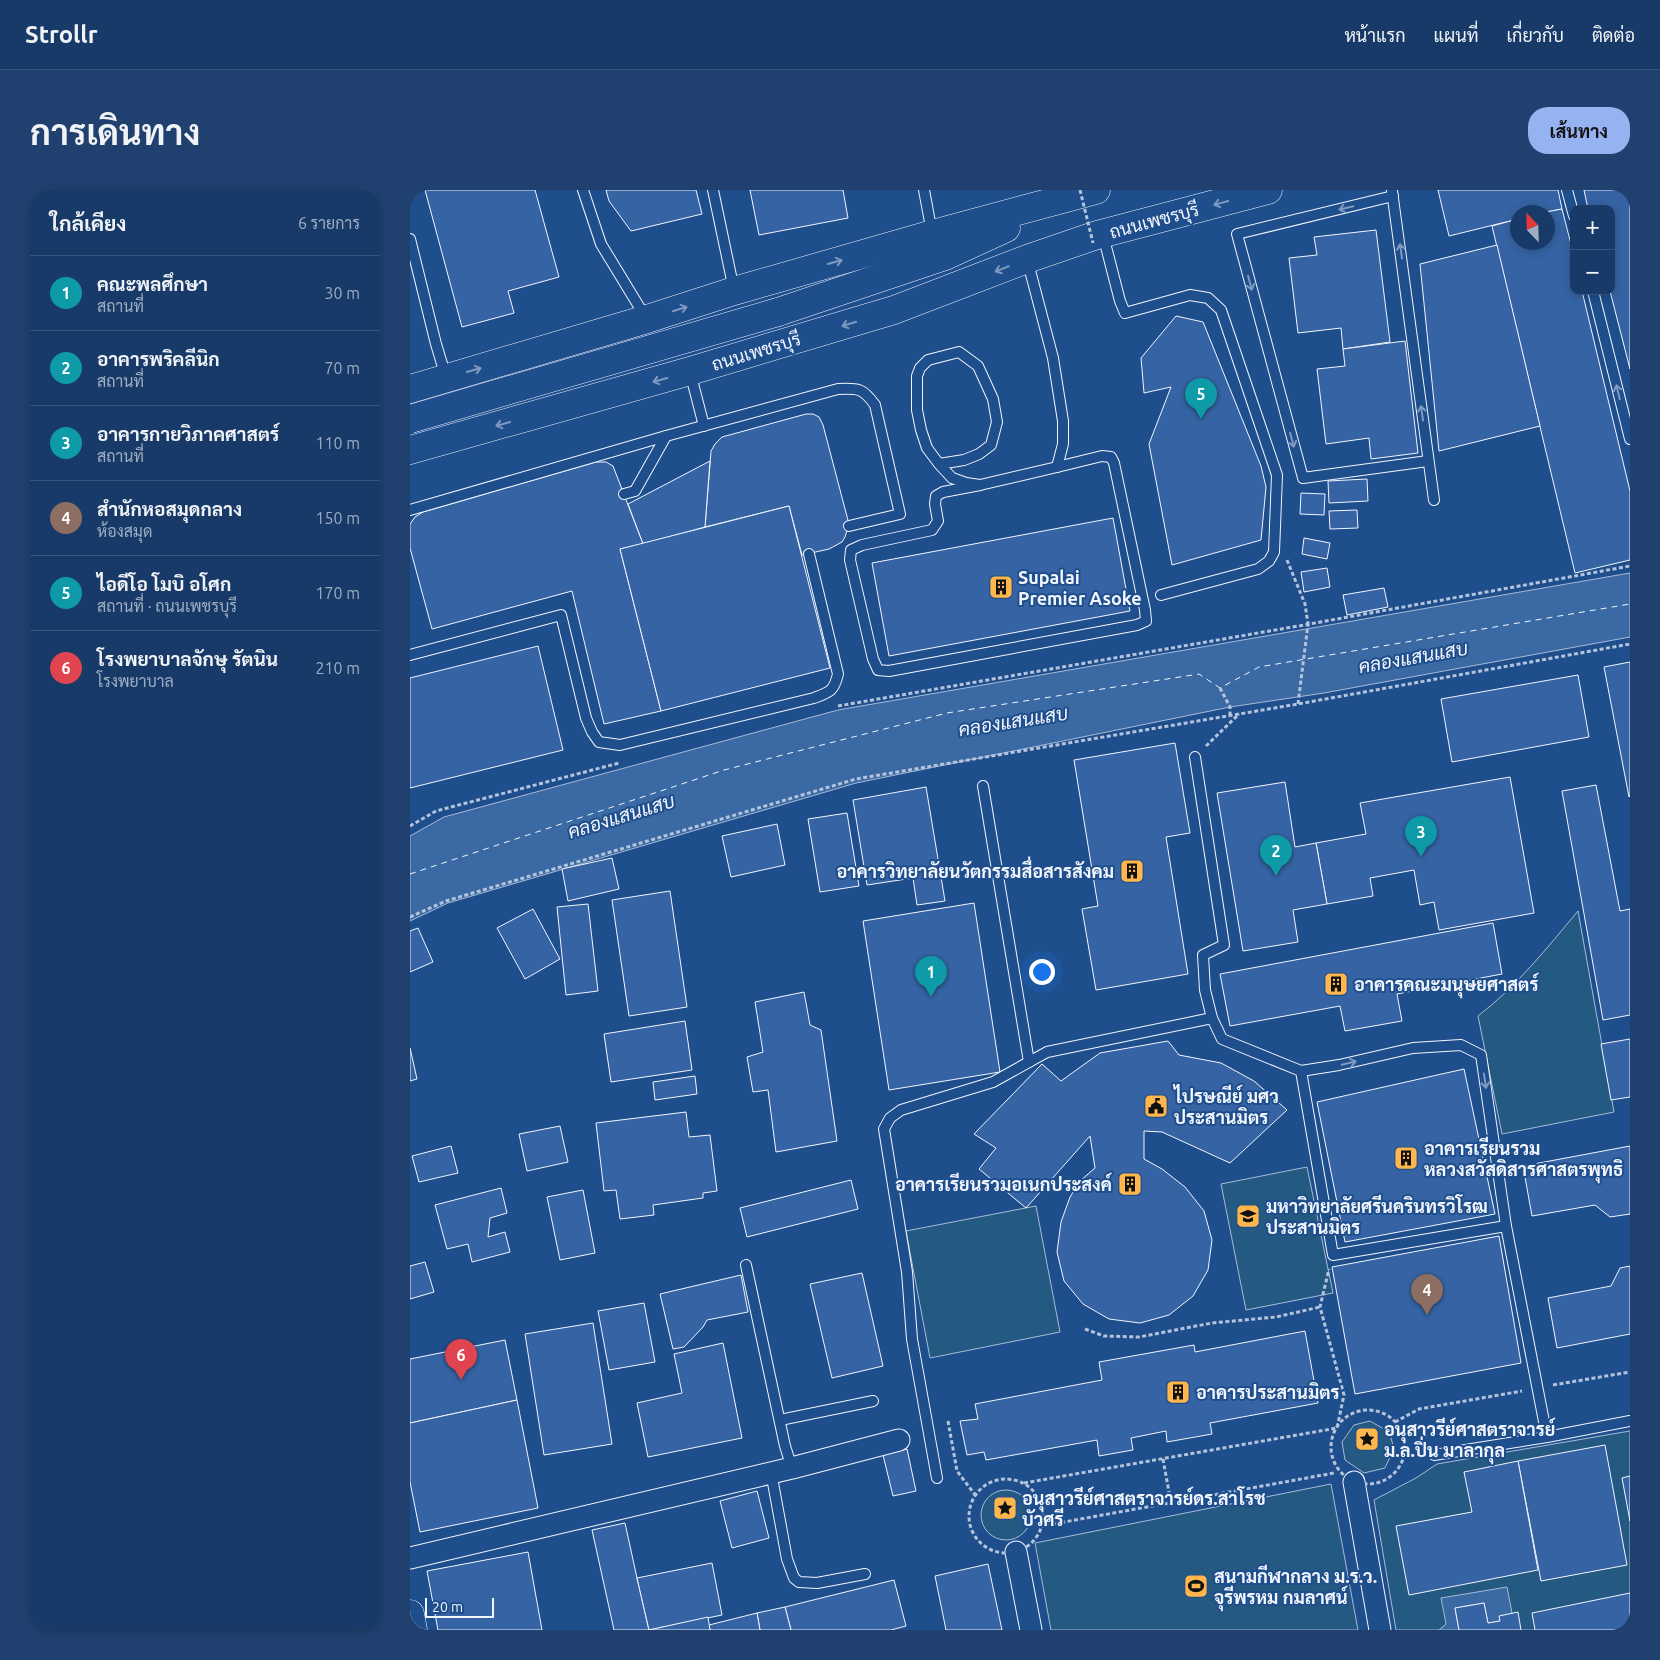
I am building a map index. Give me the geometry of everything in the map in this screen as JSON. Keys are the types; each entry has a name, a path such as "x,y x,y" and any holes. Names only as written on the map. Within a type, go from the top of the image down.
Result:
{"main road":[{"name":"ถนนเพชรบุรี","path":"410,450 690,371 894,310 1027,259 1097,237 1268,190"},
{"name":"ถนนเพชรบุรี","path":"410,419 778,312 939,245 1086,191"},
{"name":"ถนนเพชรบุรี","path":"410,389 647,319 734,291 939,245 1097,237"},
{"path":"441,380 428,389 423,399 421,411 425,422 432,430 442,436 454,438"},
{"path":"410,1614 413,1630"}],"street":[{"path":"410,1558 792,1468 899,1440"},
{"path":"1347,1477 1380,1630"},
{"path":"1016,1552 1032,1630"}],"lane":[{"path":"583,190 601,244 619,275 635,296 647,319"},
{"path":"713,190 734,291"},
{"path":"924,190 939,245"},
{"path":"1567,190 1571,205"},
{"path":"1428,461 1303,478 1237,234 1393,193 1434,500"},
{"path":"1097,237 1125,313 1190,295 1208,298 1221,310 1277,475 1274,552 1269,561 1258,569 1161,595"},
{"path":"410,239 436,344 441,380"},
{"path":"1027,259 1053,358 1063,421 1063,444 1057,467"},
{"path":"1594,295 1630,439"},
{"path":"939,464 964,460 979,454 991,445 997,422 994,398 978,366 959,352 928,360 920,368 917,376 917,410 920,430 927,448 939,464 952,478 980,485"},
{"path":"690,371 704,426"},
{"path":"410,510 463,497 666,436 838,389 854,388 867,394 875,405 900,514 849,526"},
{"path":"624,494 635,491 666,436"},
{"path":"1102,456 1111,457 1114,463 1146,610 1146,621 1137,625 889,671 878,670 873,659 850,560 851,550 862,545 932,530 938,521 935,504 936,496 943,492 1057,467 1102,456"},
{"path":"410,655 561,615 586,718 592,732 599,742 620,745 814,698 829,693 836,685 838,674 809,554"},
{"path":"1195,757 1224,945 1203,955 1205,990 1212,1018 1222,1039 1301,1071 1339,1065 1414,1048 1461,1045 1481,1055 1506,1226 1547,1437"},
{"path":"983,786 1029,1062"},
{"path":"938,1478 912,1339 907,1272 884,1129 890,1118 901,1110 993,1082 1046,1052 1212,1018"},
{"path":"1301,1071 1333,1254 1506,1226"},
{"path":"746,1265 785,1446 792,1468"},
{"path":"780,1420 873,1401"},
{"path":"1434,1455 1547,1437 1630,1421"},
{"path":"771,1472 787,1559 794,1578 799,1582 817,1583 865,1574"}],"path":[{"path":"1086,191 1097,237"},
{"path":"835,706 1304,625 1630,566"},
{"path":"1298,704 1308,624 1305,604 1299,591"},
{"path":"410,917 446,901 856,779 1298,704 1630,644"},
{"path":"1220,688 1230,708 1230,715"},
{"path":"1195,757 1239,714"},
{"path":"410,826 436,812 626,761"},
{"path":"1333,1254 1320,1307 1344,1395 1337,1428"},
{"path":"1085,1329 1104,1336 1139,1337 1212,1323 1276,1317 1320,1307"},
{"path":"1395,1422 1419,1409 1630,1372"},
{"path":"1373,1410 1385,1414 1395,1422 1402,1432 1405,1444 1403,1457 1398,1468 1389,1478 1378,1483 1366,1484 1347,1477 1336,1467 1331,1456 1330,1444 1340,1423 1349,1415 1360,1411 1373,1410"},
{"path":"948,1421 957,1471 976,1496"},
{"path":"1024,1483 1034,1491 1041,1502 1044,1514 1037,1538 1028,1547 1005,1554 993,1551 982,1545 970,1525 969,1514 972,1502 978,1492 988,1484 999,1480 1012,1480 1024,1483 1337,1428"},
{"path":"1163,1459 1170,1503"},
{"path":"1042,1526 1170,1503 1347,1477"}],"shaded area":[{"path":"1578,911 1614,1112 1502,1134 1478,1016 1519,979"},
{"path":"1307,1167 1333,1293 1246,1310 1221,1184"},
{"path":"1036,1206 1060,1332 930,1358 906,1231"},
{"path":"1370,1421 1389,1432 1394,1448 1385,1468 1364,1473 1345,1460 1342,1442 1354,1425"},
{"path":"1630,1431 1630,1630 1396,1630 1374,1500 1416,1478 1437,1464"},
{"name":"สนามกีฬากลาง ม.ร.ว. จุรีพรหม กมลาศน์","path":"1331,1484 1358,1630 1051,1630 1035,1543"},
{"path":"1006,1490 1024,1497 1031,1515 1024,1533 1006,1540 988,1533 981,1515 988,1497"}],"water":[{"name":"คลองแสนแสบ","path":"1630,573 1630,637 1324,693 1230,707 856,783 448,903 410,921 410,836 444,817 838,710"},
{"path":"1507,1587 1512,1613 1500,1621 1488,1623 1484,1603 1455,1608 1459,1630 1439,1630 1446,1624 1441,1598"}],"building":[{"path":"425,190 535,190 559,277 508,291 514,313 462,327"},
{"path":"606,190 696,190 702,214 631,231 609,201"},
{"path":"750,190 843,190 848,218 759,235"},
{"path":"1438,190 1558,190 1562,209 1555,210 1555,205 1510,205 1510,221 1449,236"},
{"path":"1584,190 1630,190 1630,369 1611,295 1615,295 1615,205 1587,205"},
{"path":"1562,209 1570,240 1570,295 1583,295 1630,491 1630,560 1575,573 1492,226 1510,221 1510,250 1555,250 1555,210"},
{"path":"1376,230 1390,342 1343,349 1341,328 1298,333 1289,258 1317,255 1314,237"},
{"path":"1497,245 1540,426 1439,451 1420,264"},
{"path":"1176,316 1203,322 1261,466 1266,487 1261,540 1172,565 1149,444 1171,387 1144,393 1141,358"},
{"path":"1405,341 1418,453 1371,459 1369,438 1326,444 1317,369 1345,366 1343,349"},
{"path":"806,414 813,414 819,417 823,425 849,524 842,542 829,549 802,555 789,506 705,527 711,451 715,444 722,437"},
{"path":"710,461 705,527 643,544 628,504"},
{"path":"596,462 606,462 613,466 643,544 620,549 661,711 604,724 572,591 432,629 410,548 410,524 415,517 423,512"},
{"path":"1367,479 1368,501 1329,503 1328,481"},
{"path":"1301,493 1325,494 1324,515 1300,514"},
{"path":"789,506 830,668 661,711 620,549"},
{"path":"1357,510 1358,528 1330,529 1329,511"},
{"name":"Supalai Premier Asoke","path":"1113,518 1130,611 889,656 872,563"},
{"path":"1304,538 1330,543 1327,559 1302,554"},
{"path":"1327,568 1330,587 1304,592 1301,572"},
{"path":"1384,588 1388,607 1347,615 1343,595"},
{"path":"538,646 563,750 410,788 410,678"},
{"path":"1630,662 1630,796 1629,797 1604,667"},
{"path":"1578,675 1589,737 1452,762 1441,699"},
{"name":"อาคารวิทยาลัยนวัตกรรมสื่อสารสังคม","path":"1175,743 1190,833 1166,837 1188,974 1096,990 1082,909 1098,906 1074,760"},
{"path":"1510,777 1534,913 1439,930 1434,902 1420,905 1414,870 1370,878 1373,896 1327,904 1316,843 1366,834 1360,803"},
{"path":"1285,782 1295,847 1316,843 1327,904 1293,910 1298,942 1243,951 1217,793"},
{"path":"1596,785 1620,911 1630,909 1630,1015 1603,1020 1562,791"},
{"path":"926,787 945,901 917,905 913,878 867,885 853,800"},
{"path":"847,813 859,886 820,892 808,819"},
{"path":"777,824 785,865 731,877 722,836"},
{"path":"612,858 619,889 568,901 562,869"},
{"path":"670,891 687,1007 629,1016 612,900"},
{"path":"974,903 1000,1072 889,1090 863,921"},
{"path":"588,904 598,991 566,995 557,907"},
{"path":"533,909 560,959 525,979 497,928"},
{"name":"อาคารคณะมนุษยศาสตร์","path":"1493,923 1502,974 1397,994 1402,1021 1345,1031 1340,1006 1230,1026 1220,974"},
{"path":"418,928 433,962 410,972 410,931"},
{"path":"804,992 810,1025 821,1030 837,1141 776,1152 768,1090 753,1092 747,1057 763,1052 755,1002"},
{"path":"685,1021 692,1070 611,1082 604,1034"},
{"path":"1630,1039 1630,1097 1611,1100 1601,1044"},
{"name":"อาคารเรียนรวมอเนกประสงค์","path":"1168,1041 1179,1055 1221,1063 1254,1081 1287,1110 1230,1163 1162,1132 1144,1131 1144,1159 1162,1169 1185,1187 1204,1211 1212,1240 1208,1270 1193,1296 1169,1315 1140,1323 1109,1319 1083,1304 1064,1281 1057,1252 1061,1222 1070,1197 1080,1181 1095,1168 1090,1136 1026,1208 979,1169 996,1148 974,1134 1042,1064 1061,1081 1100,1053"},
{"path":"410,1048 417,1079 410,1081"},
{"name":"อาคารเรียนรวม หลวงสวัสดิสารศาสตรพุทธิ","path":"1464,1069 1495,1214 1345,1242 1317,1102"},
{"path":"695,1076 697,1094 655,1100 653,1082"},
{"path":"686,1112 689,1137 710,1135 717,1191 703,1193 703,1198 653,1205 654,1215 620,1219 616,1190 604,1191 596,1123"},
{"path":"560,1126 568,1162 527,1171 519,1134"},
{"path":"451,1146 458,1173 419,1182 412,1156"},
{"path":"1630,1146 1630,1214 1610,1217 1595,1205 1532,1216 1523,1166"},
{"path":"851,1180 858,1209 747,1237 740,1208"},
{"path":"501,1188 507,1213 490,1218 488,1237 505,1232 510,1252 472,1262 468,1244 447,1249 435,1205"},
{"path":"583,1190 595,1253 560,1260 547,1197"},
{"path":"1499,1236 1521,1363 1355,1394 1332,1267"},
{"path":"425,1262 434,1292 410,1299 410,1266"},
{"path":"1630,1266 1630,1334 1557,1348 1548,1298 1611,1286 1620,1268"},
{"path":"862,1273 883,1366 832,1378 810,1284"},
{"path":"741,1275 748,1312 707,1320 684,1347 673,1349 660,1294"},
{"path":"644,1303 655,1362 609,1370 598,1311"},
{"path":"593,1323 612,1444 544,1455 525,1334"},
{"name":"อาคารประสานมิตร","path":"1305,1331 1318,1403 1210,1423 1212,1434 1167,1442 1166,1431 1131,1438 1133,1450 1099,1456 1097,1440 986,1460 984,1452 967,1455 960,1421 978,1419 975,1404 1102,1380 1099,1362 1194,1345 1195,1352"},
{"path":"505,1340 517,1400 410,1423 410,1359"},
{"path":"723,1343 742,1438 648,1457 637,1403 682,1393 674,1354"},
{"path":"517,1400 538,1508 420,1532 410,1482 410,1423"},
{"path":"1605,1445 1627,1565 1541,1581 1518,1461"},
{"path":"907,1449 916,1491 893,1496 883,1455"},
{"path":"1518,1461 1538,1570 1409,1595 1396,1526 1472,1512 1464,1472"},
{"path":"1630,1476 1630,1521 1622,1478"},
{"path":"757,1491 769,1538 732,1548 720,1501"},
{"path":"625,1523 649,1630 614,1630 592,1530"},
{"path":"528,1552 542,1630 438,1630 427,1571"},
{"path":"712,1563 722,1615 649,1630 637,1578"},
{"path":"988,1564 1002,1630 946,1630 935,1576"},
{"path":"894,1580 906,1626 891,1630 791,1630 785,1607"},
{"path":"1630,1593 1630,1630 1535,1630 1532,1613"},
{"path":"1484,1603 1488,1623 1500,1621 1499,1616 1518,1612 1521,1630 1459,1630 1455,1608"},
{"path":"785,1607 791,1630 760,1630 757,1613"},
{"path":"757,1613 760,1630 710,1630 709,1625"},
{"path":"708,1617 710,1630 649,1630"}],"ferry route":[{"path":"410,874 724,770 947,713 1199,674 1220,688 1259,667 1630,604"}],"place":[{"name":"ไอดีโอ โมบิ อโศก","path":"1201,419"},
{"name":"Supalai Premier Asoke","path":"1001,587"},
{"name":"อาคารกายวิภาคศาสตร์","path":"1421,857"},
{"name":"อาคารวิทยาลัยนวัตกรรมสื่อสารสังคม","path":"1132,871"},
{"name":"อาคารพริคลีนิก","path":"1276,876"},
{"name":"อาคารคณะมนุษยศาสตร์","path":"1336,984"},
{"name":"คณะพลศึกษา","path":"931,997"},
{"name":"ไปรษณีย์ มศว ประสานมิตร","path":"1156,1106"},
{"name":"อาคารเรียนรวม หลวงสวัสดิสารศาสตรพุทธิ","path":"1406,1158"},
{"name":"อาคารเรียนรวมอเนกประสงค์","path":"1130,1184"},
{"name":"มหาวิทยาลัยศรีนครินทรวิโรฒ ประสานมิตร","path":"1248,1216"},
{"name":"สำนักหอสมุดกลาง","path":"1427,1315"},
{"name":"โรงพยาบาลจักษุ รัตนิน","path":"461,1380"},
{"name":"อาคารประสานมิตร","path":"1178,1392"},
{"name":"อนุสาวรีย์ศาสตราจารย์ ม.ล.ปิ่น มาลากุล","path":"1367,1439"},
{"name":"อนุสาวรีย์ศาสตราจารย์ดร.สาโรช บัวศรี","path":"1005,1508"},
{"name":"สนามกีฬากลาง ม.ร.ว. จุรีพรหม กมลาศน์","path":"1196,1586"}]}
